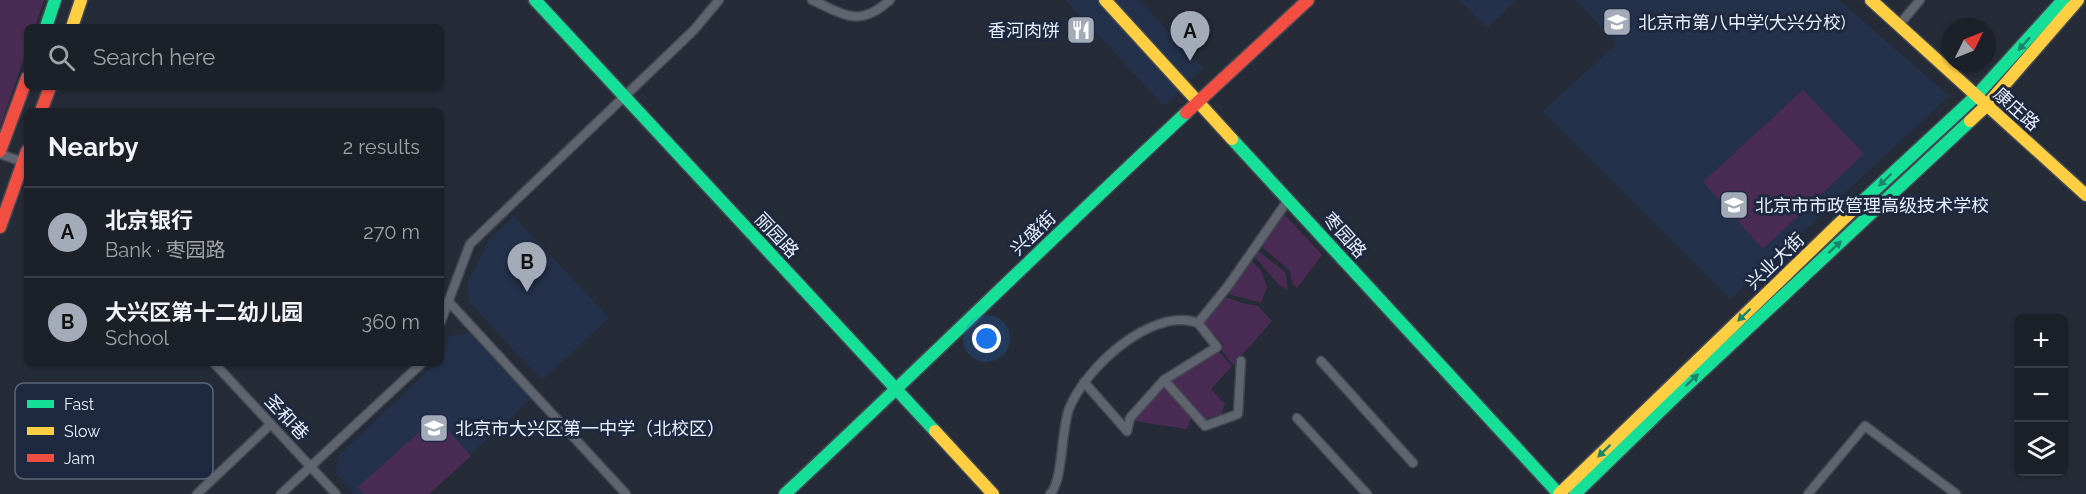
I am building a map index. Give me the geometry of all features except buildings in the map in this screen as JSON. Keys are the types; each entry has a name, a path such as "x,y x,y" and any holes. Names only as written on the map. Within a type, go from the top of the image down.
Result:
{"street":[{"path":"47,24 55,0"},
{"path":"73,24 81,0"},
{"name":"丽园路","path":"535,0 993,494"},
{"path":"444,312 470,244 694,30 719,0"},
{"path":"812,0 846,15 859,18 872,15 890,0"},
{"name":"枣园路","path":"1105,0 1468,399 1559,494"},
{"name":"兴盛街","path":"785,494 897,390 1059,231 1308,0"},
{"name":"康庄路","path":"1871,0 2086,195"},
{"path":"1899,25 1920,0"},
{"name":"兴业大街","path":"1559,494 1907,158 1976,96 2063,0"},
{"name":"兴业大街","path":"1575,494 1688,384 1986,106 2078,0"},
{"path":"24,86 0,153 24,159"},
{"path":"42,108 49,90"},
{"path":"0,227 24,164"},
{"path":"1198,323 1228,286 1288,200"},
{"path":"448,301 626,494"},
{"path":"1050,494 1057,483 1061,442 1069,409 1084,382 1105,357 1135,335 1167,322 1187,319 1198,323 1217,347 1164,380 1130,418 1127,431 1084,382"},
{"path":"1164,380 1205,426 1238,414 1241,361"},
{"path":"1321,361 1413,463"},
{"name":"圣和巷","path":"217,366 336,494"},
{"path":"281,494 419,366"},
{"path":"1297,418 1367,494"},
{"path":"213,479 271,424"},
{"path":"1808,494 1865,426 1956,494"},
{"path":"197,494 213,479"}],"shaded area":[{"path":"0,0 44,0 36,24 24,24 24,58 0,127"},
{"path":"1065,0 1139,0 1203,68 1164,105"},
{"path":"1460,0 1516,0 1487,28"},
{"name":"北京市市政管理高级技术学校","path":"1576,0 1839,0 1949,96 1731,299 1543,111 1616,44"},
{"path":"1803,90 1864,154 1763,249 1703,182"},
{"path":"1284,214 1322,255 1297,288 1293,284 1289,270 1262,247"},
{"path":"514,216 609,318 542,380 469,302 467,283 489,240"},
{"path":"1258,251 1285,272 1288,290 1279,285 1254,256"},
{"path":"1251,260 1261,271 1267,287 1261,303 1229,294"},
{"path":"1226,297 1258,306 1272,321 1233,365 1220,348 1224,345 1204,323"},
{"name":"北京市大兴区第一中学（北校区）","path":"470,333 531,399 427,494 354,494 336,474 338,456 433,366 444,366 444,353 449,336"},
{"path":"1217,350 1232,366 1211,389 1225,404 1221,415 1205,419 1169,381"},
{"path":"1163,385 1192,416 1187,429 1135,421 1143,407"},
{"path":"436,417 471,456 429,494 364,494 358,487"}],"traffic: fast":[{"path":"47,24 55,0"},
{"path":"535,0 935,431"},
{"path":"1854,209 1976,96 2063,0"},
{"path":"785,494 1186,113"},
{"path":"1575,494 1680,392 1970,121"},
{"path":"1232,139 1559,494"}],"traffic: slow":[{"path":"73,24 81,0"},
{"path":"1105,0 1232,139"},
{"path":"1871,0 2086,195"},
{"path":"1970,121 1986,106 2078,0"},
{"path":"1559,494 1854,209"},
{"path":"935,431 993,494"}],"traffic: jam":[{"path":"1186,113 1308,0"},
{"path":"0,151 24,86"},
{"path":"42,108 49,90"},
{"path":"0,227 24,159"}],"place":[{"name":"北京市第八中学(大兴分校)","path":"1617,22"},
{"name":"香河肉饼","path":"1081,30"},
{"name":"北京银行","path":"1190,61"},
{"name":"北京市市政管理高级技术学校","path":"1734,205"},
{"name":"大兴区第十二幼儿园","path":"527,292"},
{"name":"北京市大兴区第一中学（北校区）","path":"434,428"}]}
